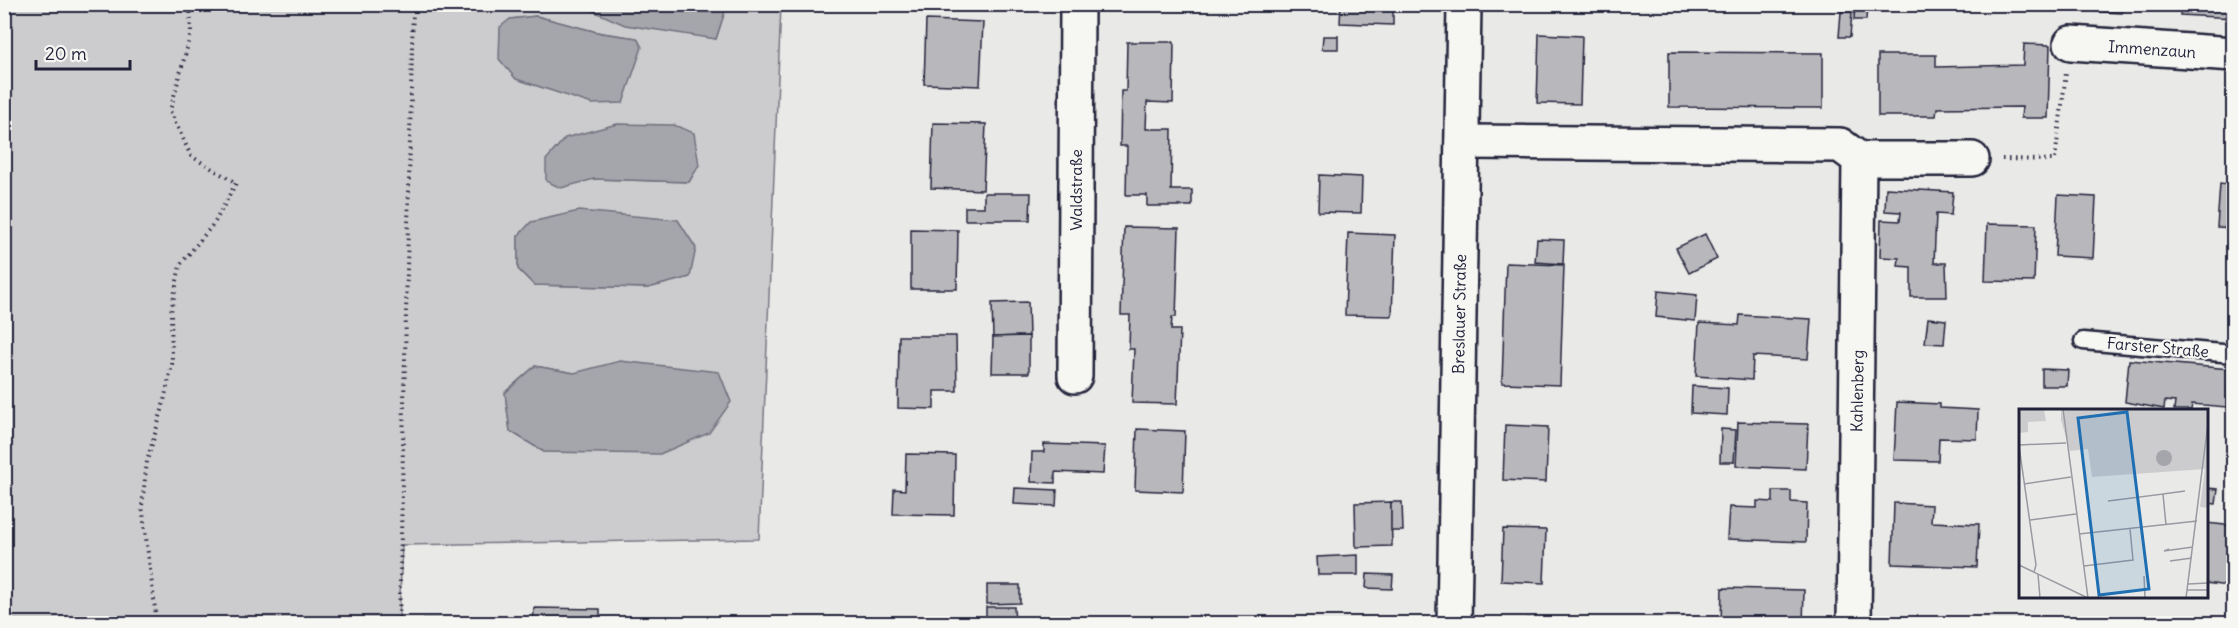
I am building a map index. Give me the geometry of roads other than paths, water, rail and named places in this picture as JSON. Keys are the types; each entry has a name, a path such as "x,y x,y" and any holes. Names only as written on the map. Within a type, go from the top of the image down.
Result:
{"street":[{"name":"Waldstraße","path":"1075,376 1077,4"},
{"name":"Breslauer Straße","path":"1454,624 1464,4"},
{"name":"Immenzaun","path":"2071,43 2234,54"},
{"path":"1462,142 1840,145 1860,159 1972,159"},
{"name":"Kahlenberg","path":"1854,624 1860,159"}],"lane":[{"name":"Farster Straße","path":"2083,341 2234,354"}]}
